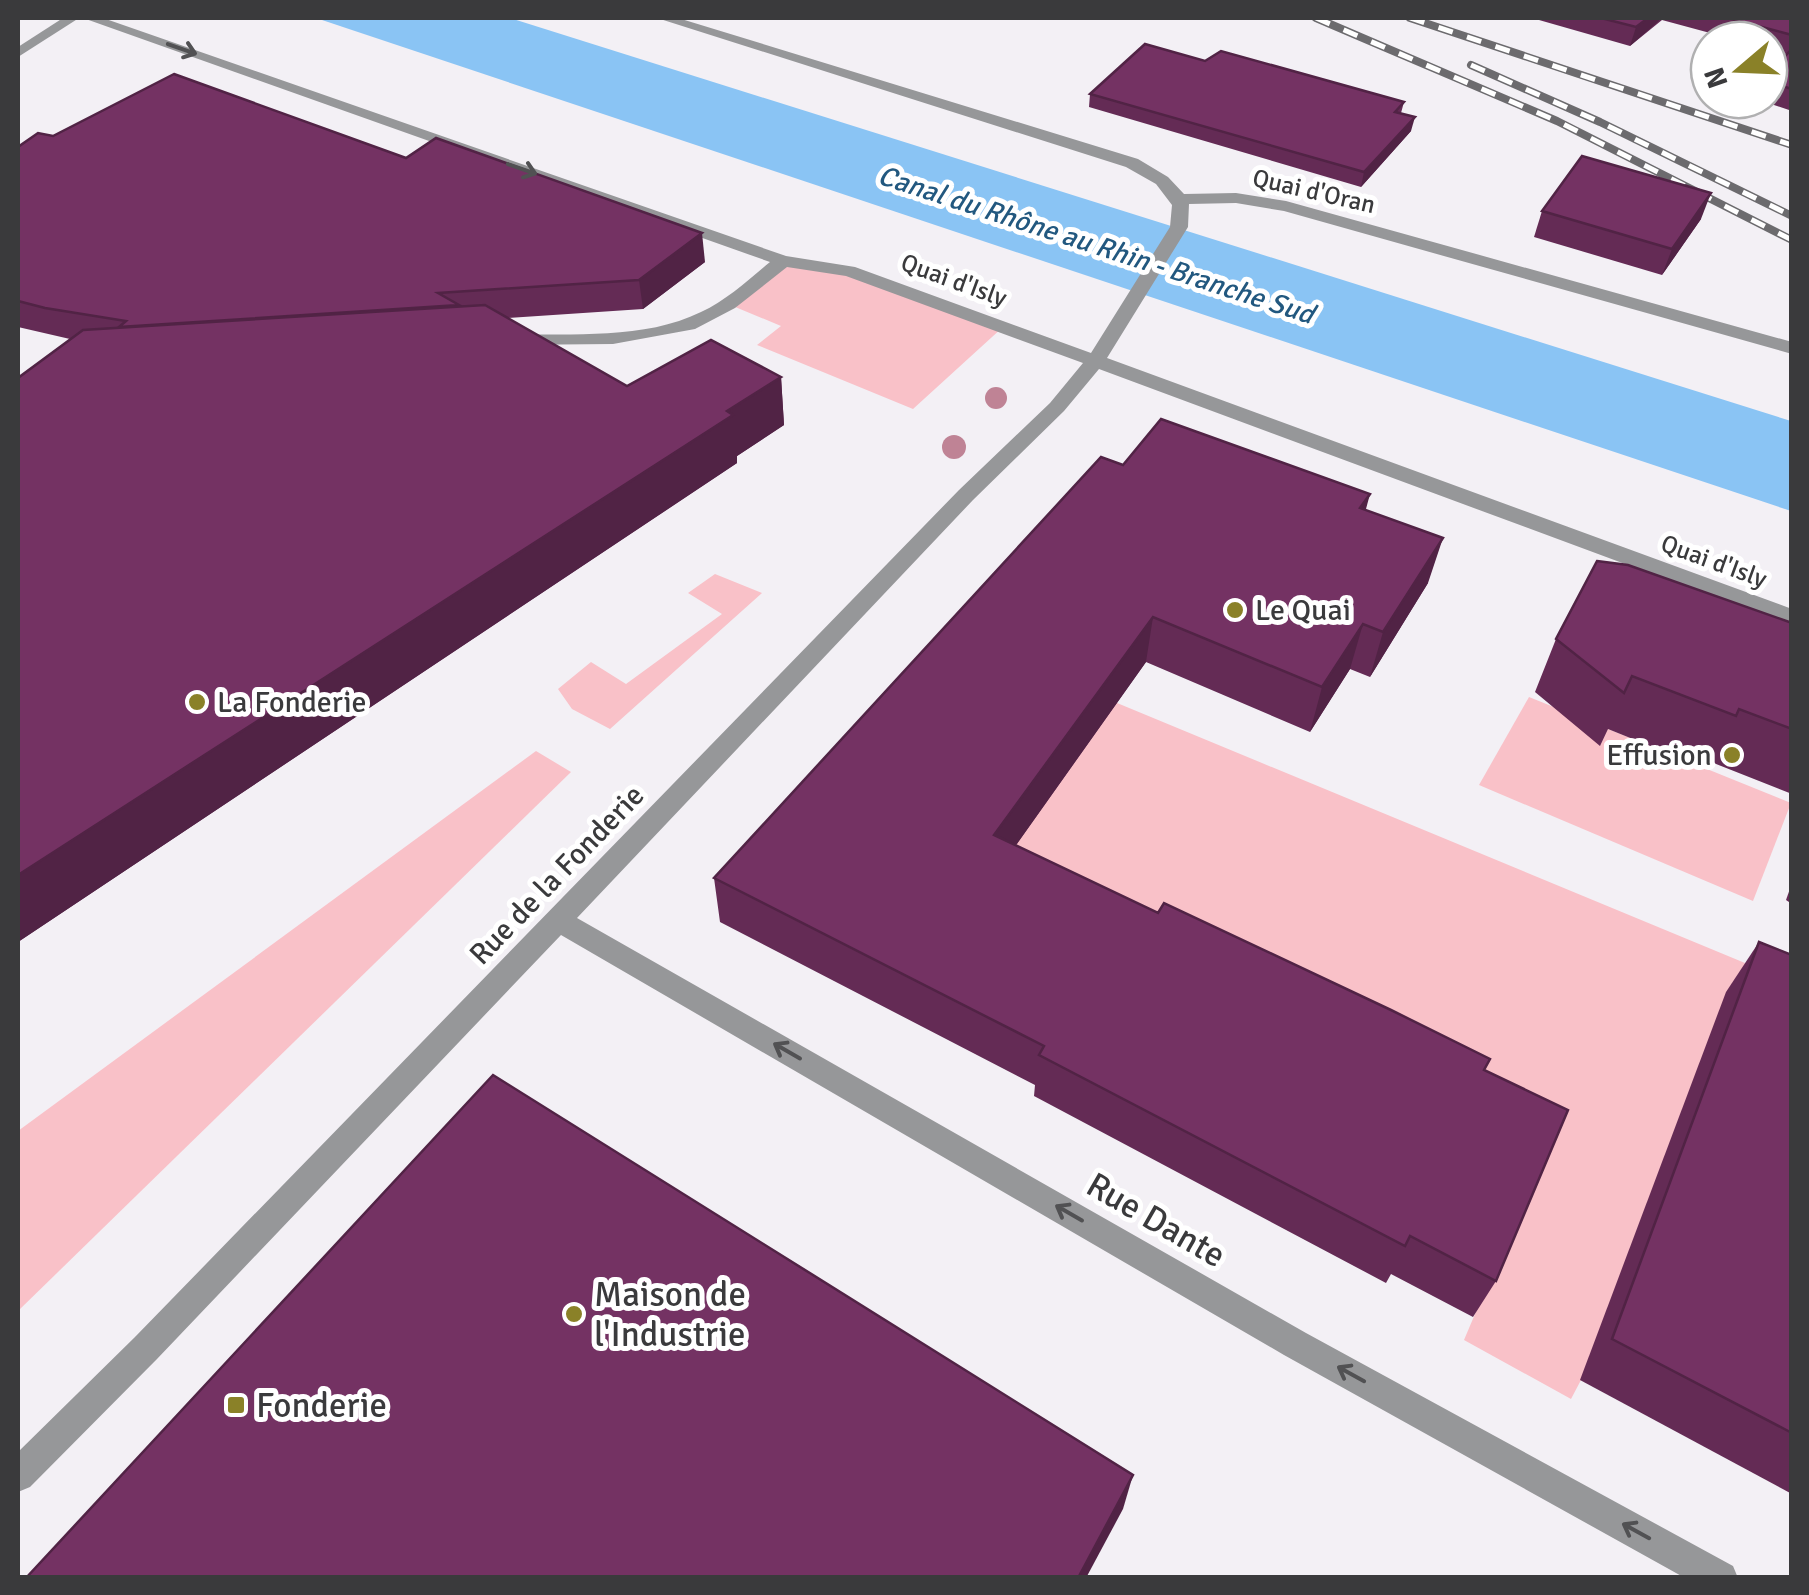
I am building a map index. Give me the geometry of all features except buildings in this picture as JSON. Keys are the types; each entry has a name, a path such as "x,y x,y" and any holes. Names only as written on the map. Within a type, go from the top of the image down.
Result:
{"street":[{"path":"18,54 72,18"},
{"name":"Quai d'Isly","path":"90,18 783,260 849,272 1323,443 1436,491 1792,618"},
{"path":"664,18 1132,163 1164,181 1181,204"},
{"name":"Quai d'Oran","path":"1181,204 1236,198 1286,206 1792,348"},
{"name":"Rue de la Fonderie","path":"18,1476 966,495 1057,407 1096,360 1179,228 1181,204"},
{"path":"497,342 656,332 691,325 711,316 783,260"},
{"name":"Rue Dante","path":"558,920 1296,1344 1722,1578"}],"shaded area":[{"path":"783,261 849,271 1003,327 913,409 757,345 781,326 728,304"},
{"path":"715,574 762,593 610,729 572,709 558,689 591,662 626,684 722,614 688,593"},
{"path":"1076,686 1791,982 1571,1399 1464,1340 1544,1151 960,923 1106,718"},
{"path":"1529,697 1791,803 1753,901 1479,785"},
{"path":"536,751 571,772 18,1311 18,1131"}],"water":[{"name":"Canal du Rhône au Rhin - Branche Sud","path":"316,18 510,18 1791,421 1791,511"}],"railway":[{"path":"1316,18 1557,121 1792,240"},
{"path":"1410,18 1792,145"},
{"path":"1471,65 1600,122 1792,216"}],"place":[{"name":"Le Quai","path":"1235,610"},
{"name":"La Fonderie","path":"197,702"},
{"name":"Effusion","path":"1732,755"},
{"name":"Maison de l'Industrie","path":"574,1314"},
{"name":"Fonderie","path":"236,1405"}]}
